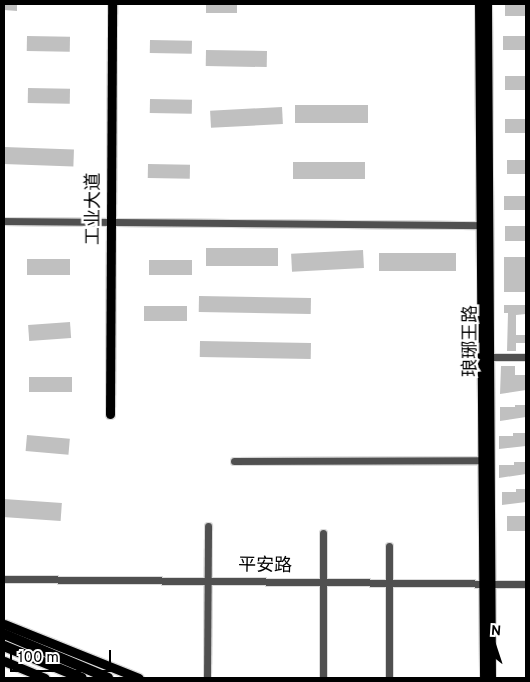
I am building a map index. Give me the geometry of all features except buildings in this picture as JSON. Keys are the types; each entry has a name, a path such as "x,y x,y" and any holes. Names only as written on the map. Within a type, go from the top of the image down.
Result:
{"highway":[{"path":"4,634 108,678"},
{"path":"4,646 82,678"}],"main road":[{"name":"工业大道","path":"110,414 112,4"},
{"name":"琅琊王路","path":"479,4 484,225"},
{"name":"琅琊王路","path":"484,678 486,585 484,225 487,4"},
{"name":"琅琊王路","path":"484,357 481,460 492,678"},
{"path":"4,624 139,678"},
{"path":"4,661 45,678"}],"street":[{"path":"4,221 112,220 484,225"},
{"path":"484,357 526,357"},
{"path":"234,461 481,460"},
{"path":"207,678 208,526"},
{"path":"323,532 323,678"},
{"path":"389,546 389,678"},
{"name":"平安路","path":"4,579 526,584"}]}
